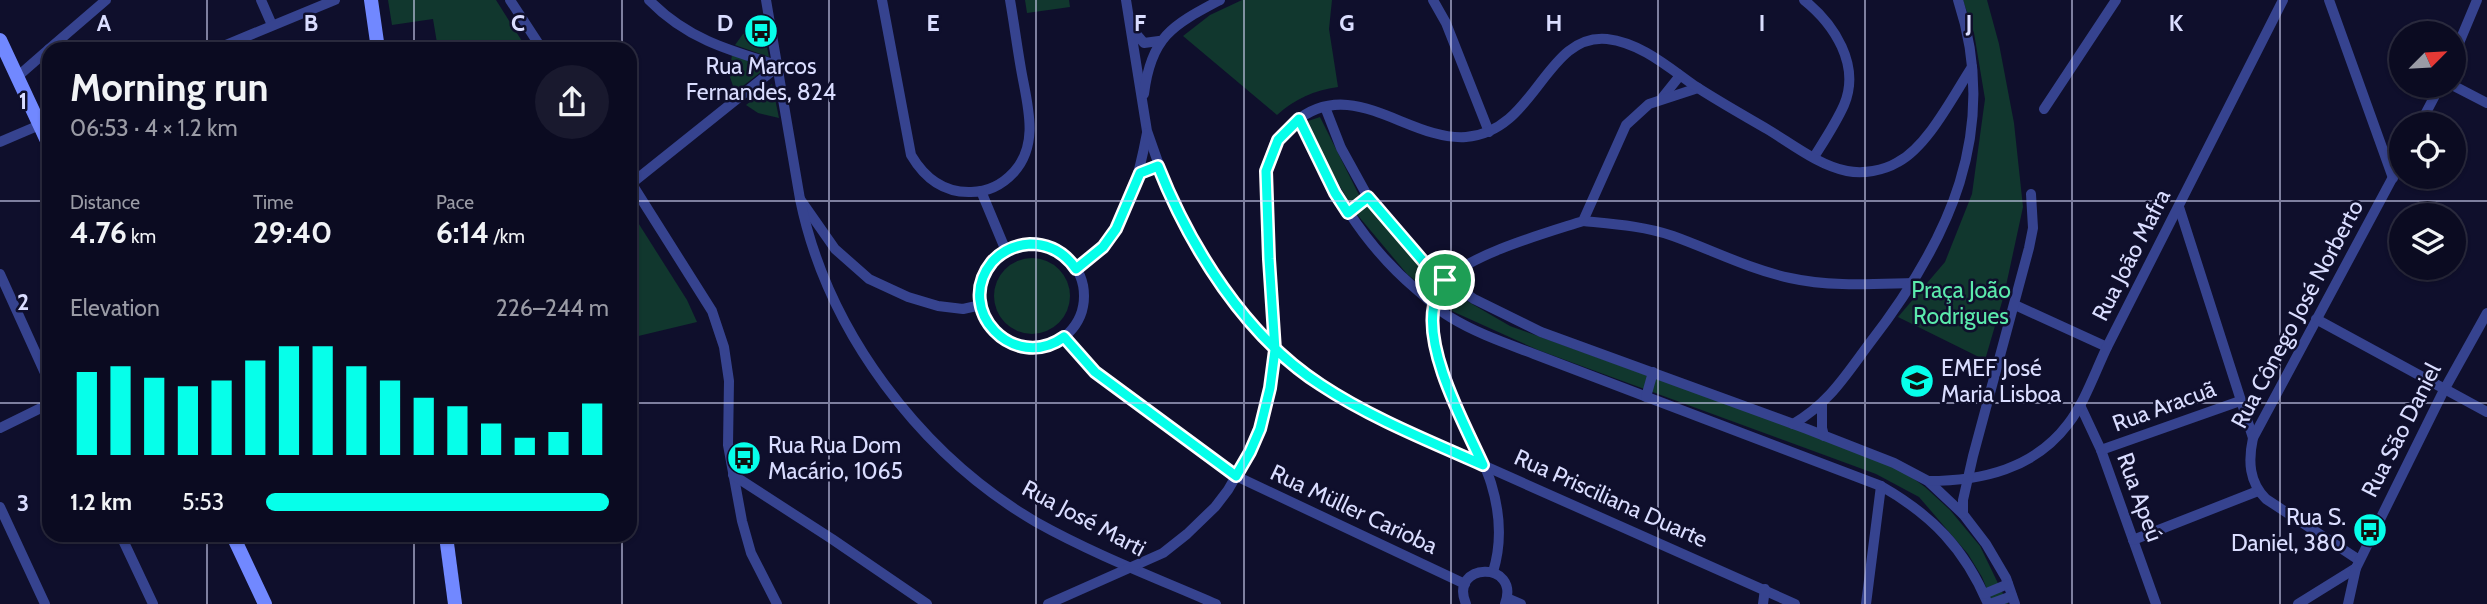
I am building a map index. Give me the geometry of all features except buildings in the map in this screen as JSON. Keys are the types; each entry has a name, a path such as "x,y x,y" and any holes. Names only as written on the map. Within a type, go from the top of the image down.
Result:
{"main road":[{"path":"371,0 377,42"},
{"path":"0,40 17,77 42,120"},
{"path":"236,542 264,604"},
{"path":"447,542 455,604"}],"street":[{"path":"57,42 106,0"},
{"path":"261,0 272,25"},
{"path":"232,42 335,0"},
{"path":"510,0 537,42"},
{"path":"649,0 673,22 700,40 777,66"},
{"name":"Rua José Marti","path":"766,0 800,199 819,264 854,338 899,402 969,474 1035,521 1132,568 1216,604"},
{"path":"882,0 911,155 925,176 947,189 964,192 995,187 1008,179 1021,164 1029,138 1030,122 1010,0"},
{"path":"1076,269 1103,247 1116,229 1140,173 1147,131 1126,0"},
{"path":"1144,107 1149,70 1159,41 1187,17 1220,0"},
{"path":"1433,0 1446,23 1489,132"},
{"path":"1804,0 1817,10 1840,41 1847,61 1849,82 1845,103 1814,157"},
{"path":"1793,424 1822,405 1892,314 1913,283 1945,225 1965,171 1972,138 1975,100 1964,17 1958,0"},
{"path":"2043,109 2116,0"},
{"name":"Rua João Mafra","path":"1928,481 1990,476 2012,468 2037,453 2068,424 2080,405 2283,0"},
{"path":"2329,0 2389,167"},
{"path":"2466,26 2477,0"},
{"path":"1130,26 1144,43 1159,41"},
{"path":"1048,604 1156,557 1187,534 1215,507 1250,452 1260,429 1270,388 1275,350 1266,171 1278,140 1299,119 1325,107 1352,105 1444,136 1465,138 1489,132 1496,130 1517,113 1564,55 1594,40 1603,39 1631,45 1651,55 1698,88 1835,168 1862,172 1887,167 1913,151 1930,131 1972,67"},
{"path":"17,77 42,55"},
{"path":"637,177 777,66"},
{"path":"1661,98 1678,74"},
{"path":"1583,221 1626,125 1635,115 1661,98 1698,88"},
{"path":"2466,92 2487,103"},
{"path":"1946,106 1962,99 1975,100"},
{"path":"1325,107 1341,148 1368,197 1423,261 1445,280 1474,299 1541,332 1793,424 1894,463 1928,481 1963,514 1986,544 2008,584 2013,600 1987,600"},
{"path":"1299,119 1335,193 1372,246 1405,280 1448,316 1480,333 1881,486 1938,526 1960,552 1987,600"},
{"path":"0,142 42,124"},
{"name":"Rua Prisciliana Duarte","path":"1147,131 1172,202 1214,276 1275,350 1321,385 1395,426 1795,604"},
{"path":"1140,173 1158,166"},
{"name":"Rua Cônego José Norberto","path":"2258,491 2250,463 2253,438 2389,185"},
{"path":"981,191 1006,251"},
{"path":"637,192 712,311 724,347 729,381 727,434 733,475 751,553 777,604"},
{"path":"1963,514 1968,479 2033,228 2031,194"},
{"path":"1348,213 1368,197"},
{"path":"800,199 835,249 869,279 892,291 938,306 963,309 981,304"},
{"path":"2179,207 2253,438"},
{"path":"1493,572 1499,541 1497,510 1490,482 1434,347 1434,304 1445,280 1485,257 1583,221 1671,235 1765,272 1793,279 1822,284 1913,283"},
{"path":"1026,244 1044,246 1061,253 1076,269 1082,283 1083,303 1078,319 1064,337 1038,347 1011,344 990,326 981,304 980,292 985,274 995,259 1006,251 1026,244"},
{"path":"0,274 42,367"},
{"path":"2015,304 2107,347"},
{"name":"Rua São Daniel","path":"2357,564 2444,390 2487,313"},
{"path":"2316,319 2487,412"},
{"path":"1534,354 1541,332"},
{"name":"Rua Müller Carioba","path":"1064,337 1095,372 1236,476 1465,584"},
{"path":"1646,397 1653,372"},
{"name":"Rua Aracuã","path":"2101,450 2241,401"},
{"path":"1822,405 1824,436"},
{"name":"Rua Apeú","path":"2080,405 2101,450 2156,604"},
{"path":"0,428 42,407"},
{"path":"1746,433 1755,411"},
{"path":"733,475 927,604"},
{"path":"1866,604 1881,486"},
{"path":"2133,540 2258,491 2357,564"},
{"path":"0,506 45,604"},
{"path":"124,542 153,604"},
{"path":"2298,604 2357,564"},
{"path":"2348,604 2357,564"},
{"path":"1466,604 1463,592 1465,584 1474,574 1486,571 1498,575 1506,585 1506,601 1521,604"},
{"path":"1987,600 2008,584"},
{"path":"1763,604 1765,589"}],"green space":[{"path":"388,0 496,0 523,42 437,42 433,19 392,25"},
{"path":"1025,0 1069,0 1070,7 1027,13"},
{"path":"1242,0 1332,0 1329,29 1338,87 1305,96 1277,115 1183,36 1210,15"},
{"name":"Praça João Rodrigues","path":"1963,0 1987,0 1999,44 2014,123 2023,207 2004,295 1985,360 1898,317 1945,262 1972,194 1985,99 1974,33"},
{"path":"762,23 769,57 735,45 743,34"},
{"path":"732,55 769,66 735,92 729,74"},
{"path":"772,84 779,118 758,113 746,105"},
{"path":"1320,117 1358,193 1370,210 1419,265 1448,290 1510,326 1804,432 1903,471 1950,510 1980,546 2008,604 1993,604 1982,577 1968,554 1919,497 1876,474 1538,350 1454,312 1407,274 1355,212 1329,168 1308,121"},
{"path":"637,221 687,300 697,322 637,336"},
{"path":"1025,258 1039,258 1053,264 1064,275 1070,296 1067,311 1059,323 1039,334 1025,334 1011,328 1000,317 994,303 994,289 1000,275 1011,264"}],"place":[{"name":"Rua Marcos Fernandes, 824","path":"761,31"},
{"name":"EMEF José Maria Lisboa","path":"1917,381"},
{"name":"Rua Rua Dom Macário, 1065","path":"744,458"},
{"name":"Rua S. Daniel, 380","path":"2370,530"}],"route":[{"path":"1445,280 1423,261 1368,197 1348,213 1335,193 1299,119 1295,122 1278,140 1268,160 1266,171 1275,350 1270,388 1260,429 1236,476 1095,372 1064,337 1051,344 1029,348 1011,344 1003,339 995,333 985,318 980,300 982,282 990,266 1001,254 1018,246 1035,244 1052,248 1068,259 1076,269 1103,247 1116,229 1140,173 1158,166 1172,202 1214,276 1275,350 1321,385 1395,426 1483,465 1434,347 1434,304 1445,280"}]}
